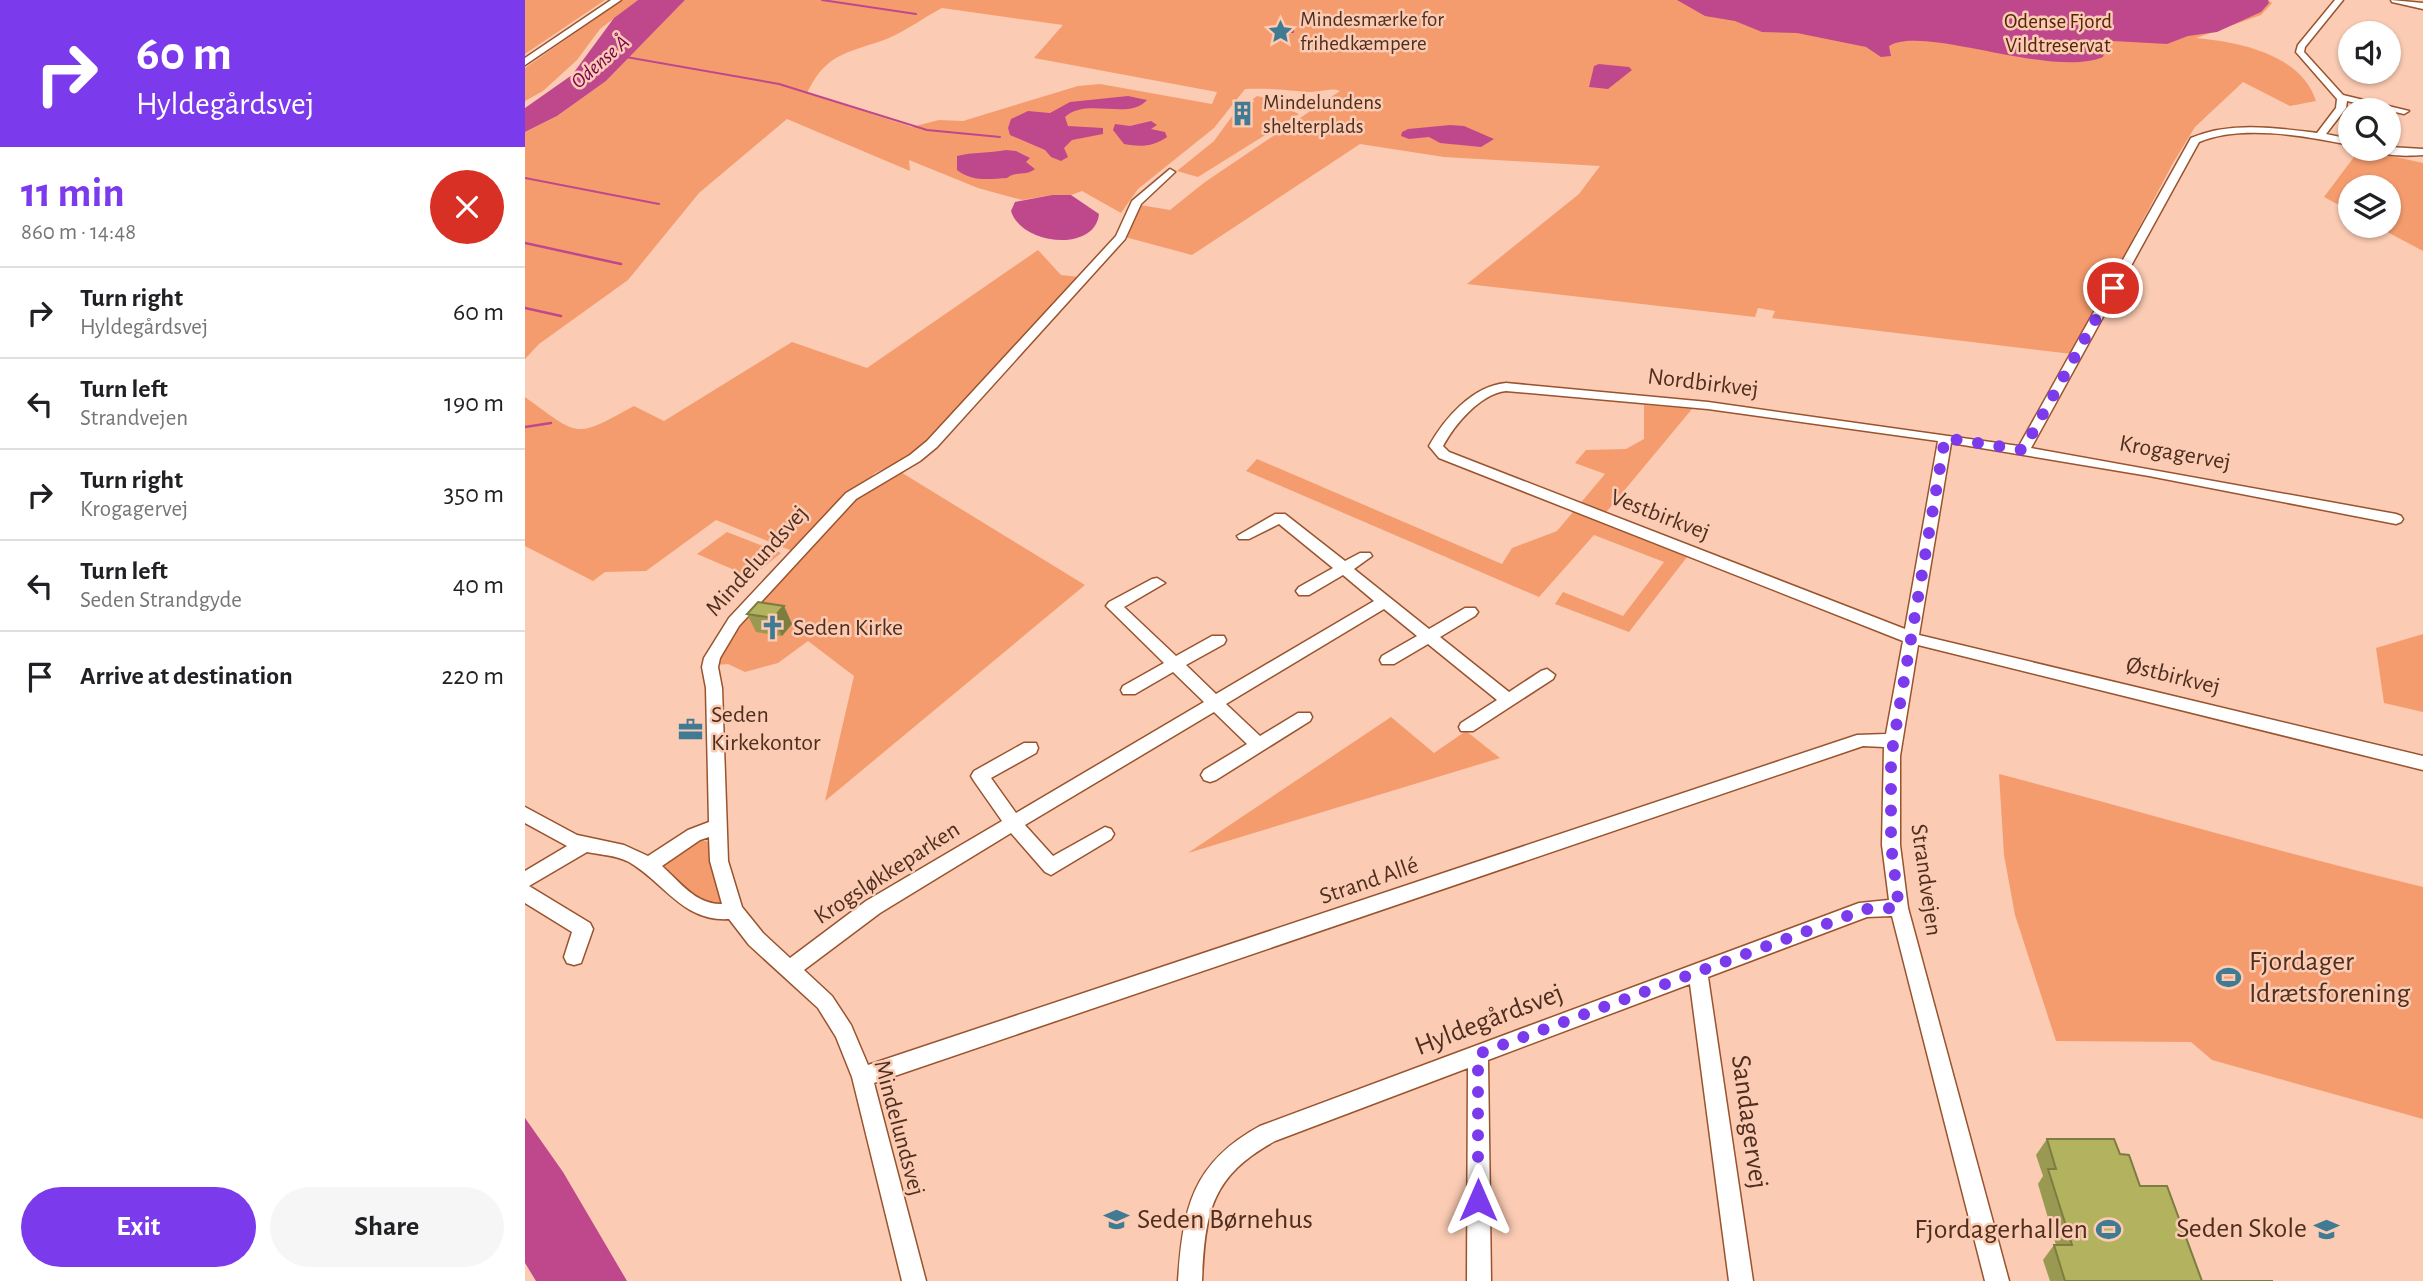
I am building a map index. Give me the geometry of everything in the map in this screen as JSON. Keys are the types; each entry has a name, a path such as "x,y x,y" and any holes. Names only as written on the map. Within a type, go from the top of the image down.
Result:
{"street":[{"path":"525,62 617,0"},
{"path":"2339,0 2301,46 2300,52 2341,97 2404,110"},
{"path":"2395,0 2423,6"},
{"path":"2321,135 2341,108 2341,97"},
{"path":"2023,450 2195,140 2204,134 2229,131 2321,135 2338,139"},
{"path":"2401,152 2423,152"},
{"name":"Mindelundsvej","path":"914,1281 862,1077 844,1032 825,1002 756,939 734,911 719,861 714,688 710,667 727,631 851,496 915,458 932,444 1121,237 1136,203 1162,176 1170,172"},
{"name":"Nordbirkvej","path":"1463,413 1485,394 1497,388 1514,387 1736,409 1945,438"},
{"name":"Vestbirkvej","path":"1463,413 1441,433 1436,446 1444,455 1911,638"},
{"name":"Krogagervej","path":"1945,438 2223,485 2396,519"},
{"name":"Strandvejen","path":"1945,438 1894,741 1891,845 1899,908 1997,1281"},
{"path":"1244,536 1280,517 1508,700"},
{"path":"1304,590 1365,556"},
{"path":"1157,583 1114,606 1259,746"},
{"name":"Krogsløkkeparken","path":"790,969 873,907 1384,602"},
{"path":"1388,660 1470,612"},
{"name":"Østbirkvej","path":"1911,638 2423,763"},
{"path":"1129,690 1218,640"},
{"path":"1467,727 1547,675"},
{"path":"1210,775 1304,717"},
{"name":"Strand Allé","path":"862,1077 1863,740 1894,741"},
{"path":"1030,748 980,776 1013,822 1051,867 1105,834"},
{"path":"525,814 548,830 585,844 618,850 647,866 695,907 716,914 734,911"},
{"path":"647,866 694,835 717,827"},
{"path":"525,880 585,844"},
{"path":"525,893 583,929 574,957"},
{"name":"Hyldegårdsvej","path":"1190,1281 1193,1233 1201,1203 1213,1179 1238,1150 1268,1133 1866,909 1899,908"},
{"name":"Sandagervej","path":"1698,972 1741,1281"},
{"path":"1478,1054 1479,1281"}],"green space":[{"path":"525,0 605,0 525,54"},
{"path":"622,0 638,0 600,29 577,60 543,91 525,101 525,68"},
{"path":"685,0 2268,0 2272,3 2261,15 2196,38 2249,47 2283,61 2308,85 2316,101 2290,106 2243,82 2195,127 2173,163 2072,354 1772,318 1775,311 1758,308 1755,317 1467,284 1579,194 1600,166 1444,157 1360,144 1192,255 1125,237 1140,205 1170,210 1205,182 1340,91 1245,89 1214,128 1138,189 1121,213 1082,191 1071,195 1022,200 978,188 909,160 910,171 787,119 699,193 628,280 539,344 525,359 525,132 557,116 606,81","holes":["942,8 1063,25 1034,58 1217,92 1212,104 1100,84 1078,86 963,121 939,120 912,127 807,93 831,61 896,35"]},
{"path":"1257,96 1299,114 1198,177 1177,171 1214,141 1241,104 1254,102 1253,99"},
{"path":"2401,158 2423,163 2423,251 2399,238 2401,238 2401,175 2340,175 2351,161 2401,161"},
{"path":"2338,178 2338,205 2324,197"},
{"path":"1038,250 1061,275 1079,277 916,453 875,473 792,551 716,520 646,571 605,572 593,581 525,546 525,397 557,420 578,429 599,424 634,406 664,421 792,342 867,368"},
{"path":"1644,405 1692,409 1598,522 1687,557 1629,632 1555,604 1563,592 1623,616 1664,562 1594,535 1539,597 1246,471 1257,459 1502,564 1512,548 1557,531 1605,474 1575,463 1586,450 1626,449 1644,439"},
{"path":"899,471 1085,585 825,801 854,676 808,641 778,663 745,672 728,664 717,665 745,616 860,495"},
{"path":"727,532 781,553 751,577 697,554"},
{"path":"2423,634 2423,712 2384,703 2376,648"},
{"path":"1391,717 1434,753 1466,731 1500,758 1188,853"},
{"name":"Fjordager Idrætsforening","path":"1999,774 2423,887 2423,1119 2212,1060 2191,1042 2056,1041 2015,915 2004,855"},
{"path":"696,840 710,844 720,885 719,907 696,901 659,864"}],"water":[{"name":"Odense Å","path":"638,0 685,0 606,81 557,116 525,132 525,108 572,75 614,18"},
{"name":"Odense Fjord Vildtreservat","path":"1677,0 2268,0 2269,3 2261,12 2217,32 2188,36 2167,44 2113,41 2106,45 2103,57 2081,62 2053,61 1930,42 1906,41 1889,46 1891,56 1881,57 1866,47 1797,33 1762,32 1735,21 1705,16"},
{"path":"1599,64 1629,67 1632,70 1608,89 1589,87 1594,66"},
{"path":"1128,96 1147,100 1130,109 1085,109 1074,111 1065,117 1068,126 1103,128 1103,134 1072,140 1064,148 1068,157 1061,161 1051,157 1045,150 1010,135 1008,128 1011,119 1028,111 1050,113 1070,102"},
{"path":"1151,121 1157,125 1151,129 1165,132 1167,137 1141,146 1124,144 1113,130 1115,124 1130,126"},
{"path":"1464,126 1494,139 1481,147 1440,143 1429,137 1409,139 1401,136 1402,132 1408,129"},
{"path":"1016,151 1030,158 1026,162 1035,169 1007,178 987,179 975,178 957,170 957,156"},
{"path":"1052,195 1071,195 1099,214 1094,226 1085,235 1057,240 1028,231 1017,222 1011,211 1015,202"},
{"path":"525,1118 563,1172 627,1281 536,1281 525,1263"}],"building":[{"path":"758,602 784,606 773,618 747,614"},
{"name":"Fjordagerhallen","path":"2047,1139 2114,1139 2120,1154 2129,1155 2140,1186 2167,1186 2202,1281 2065,1281 2054,1245 2072,1245 2048,1169 2056,1169"}],"waterway":[{"path":"822,0 916,14"},
{"path":"1287,27 1293,28 1293,32 1274,32 1277,28 1287,27"},
{"name":"Odense Å","path":"626,57 779,84 927,130 1000,137"},
{"path":"525,178 659,204"},
{"path":"525,243 621,264"},
{"path":"525,308 561,316"},
{"path":"525,427 551,423"}],"place":[{"name":"Mindesmærke for frihedkæmpere","path":"1280,31"},
{"name":"Mindelundens shelterplads","path":"1243,114"},
{"name":"Seden Kirke","path":"773,628"},
{"name":"Seden Kirkekontor","path":"691,729"},
{"name":"Fjordager Idrætsforening","path":"2229,978"},
{"name":"Seden Børnehus","path":"1117,1220"},
{"name":"Seden Skole","path":"2327,1229"},
{"name":"Fjordagerhallen","path":"2108,1230"}],"route":[{"path":"1478,1200 1478,1054 1866,909 1899,908 1891,845 1891,757 1945,438 2023,450 2113,288"}]}
